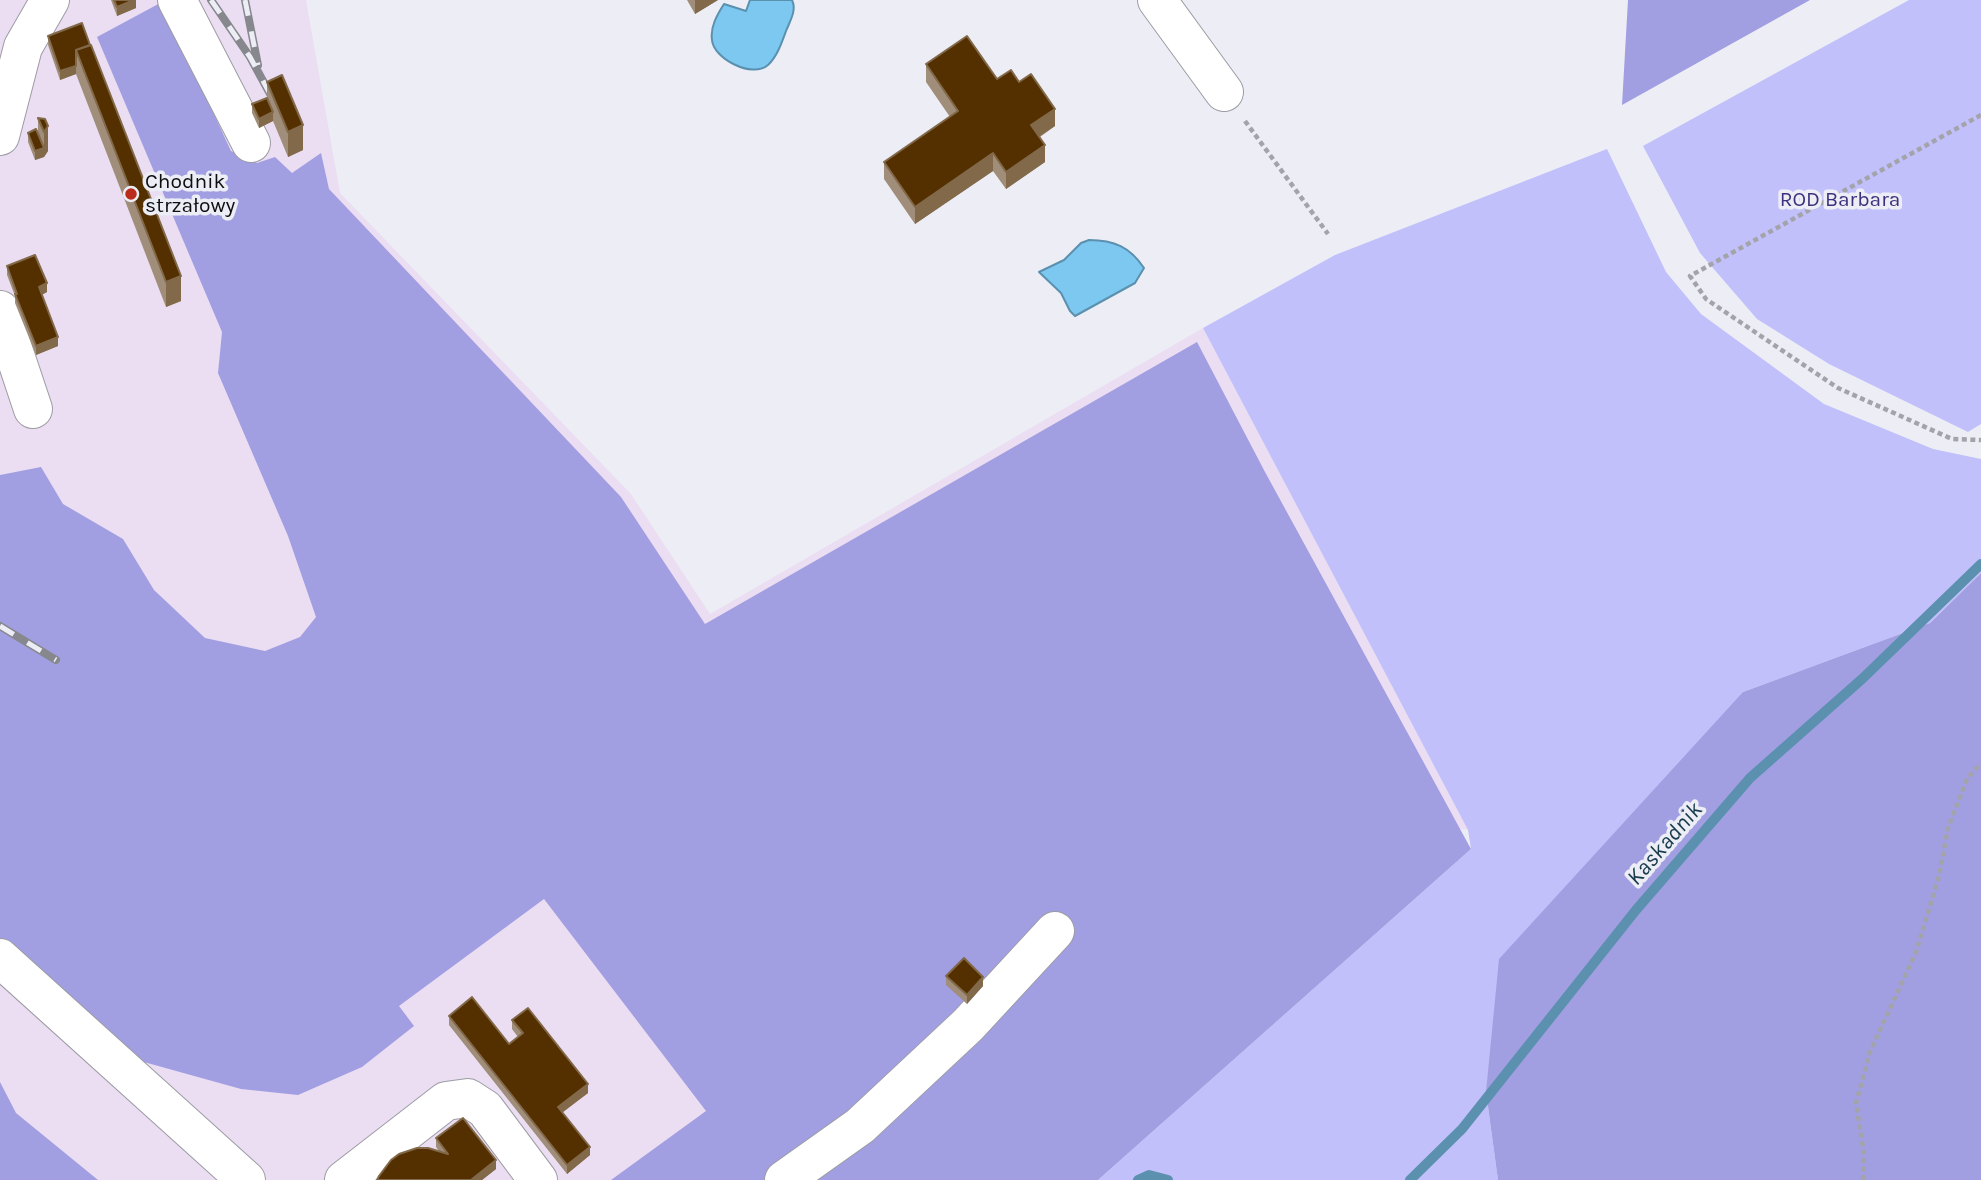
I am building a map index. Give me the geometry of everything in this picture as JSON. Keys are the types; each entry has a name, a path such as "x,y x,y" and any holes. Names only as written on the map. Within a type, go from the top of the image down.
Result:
{"street":[{"path":"0,136 23,47 50,0"},
{"path":"177,0 251,143"},
{"path":"1157,0 1224,92"},
{"path":"0,310 33,409"},
{"path":"784,1180 860,1126 968,1025 1055,931"},
{"path":"0,958 246,1180"},
{"path":"344,1180 446,1101 468,1098 485,1108 538,1180"}],"path":[{"path":"1224,92 1328,234"},
{"path":"1981,115 1690,276 1706,299 1838,388 1952,439 1981,440"},
{"path":"1863,1180 1864,1154 1856,1103 1870,1052 1916,952 1939,876 1948,828 1966,779 1981,763"}],"shaded area":[{"path":"0,0 306,0 340,193 631,494 710,614 1203,328 1468,830 1373,817 1068,1180 0,1180"},
{"path":"750,0 792,0 794,8 774,58 761,69 753,70 726,60 714,47 712,40 715,21 724,4 746,11"},
{"path":"1628,0 1810,0 1622,105"},
{"path":"162,2 231,151 257,163 275,157 292,173 321,153 329,189 621,497 705,624 1197,342 1471,849 1098,1180 611,1180 706,1111 544,899 399,1006 414,1026 362,1067 298,1095 241,1089 133,1059 0,940 0,475 41,467 63,504 123,539 154,590 205,638 265,651 300,637 316,617 288,536 218,373 222,332 97,37"},
{"path":"1089,240 1106,241 1121,246 1144,268 1135,283 1075,316 1061,293 1039,272 1064,260 1081,243"},
{"path":"1981,573 1981,1180 1498,1180 1486,1092 1499,959 1743,692 1930,623"},
{"path":"0,1082 16,1113 98,1180 0,1180"}],"green space":[{"name":"ROD Barbara","path":"1909,0 1981,0 1981,424 1968,432 1829,364 1757,319 1700,253 1643,146"},
{"path":"1607,149 1666,272 1701,314 1824,404 1933,449 1981,459 1981,573 1930,623 1743,692 1486,1092 1498,1180 1098,1180 1471,849 1468,830 1203,328 1335,255"}],"building":[{"path":"114,0 134,0 117,7"},
{"path":"82,23 90,45 76,50 76,66 60,71 48,36"},
{"path":"967,36 997,79 1011,70 1019,82 1031,74 1055,109 1031,125 1045,145 1006,172 993,153 915,207 884,162 958,111 926,64"},
{"path":"91,45 181,276 166,282 76,50"},
{"path":"282,75 303,125 288,132 267,82"},
{"path":"267,98 273,112 259,119 252,104"},
{"path":"38,118 45,119 48,126 44,132"},
{"path":"36,129 44,148 35,151 28,133"},
{"path":"35,255 47,283 39,287 58,337 36,346 7,266"},
{"path":"964,958 983,977 967,995 946,976"},
{"path":"472,997 509,1044 523,1033 512,1020 528,1008 588,1084 558,1107 590,1147 567,1165 449,1016"},
{"path":"463,1118 496,1160 471,1180 377,1180 391,1160 399,1154 417,1148 428,1148 448,1154 436,1138"}],"waterway":[{"name":"Kaskadnik","path":"1410,1180 1462,1129 1636,910 1750,778 1862,679 1981,564"},
{"name":"Kaskadnik","path":"1138,1180 1149,1175 1168,1180"}],"railway":[{"path":"211,0 250,57 275,103"},
{"path":"245,0 258,65"},
{"path":"0,626 56,660"}],"place":[{"name":"Chodnik strzałowy","path":"131,194"}]}
